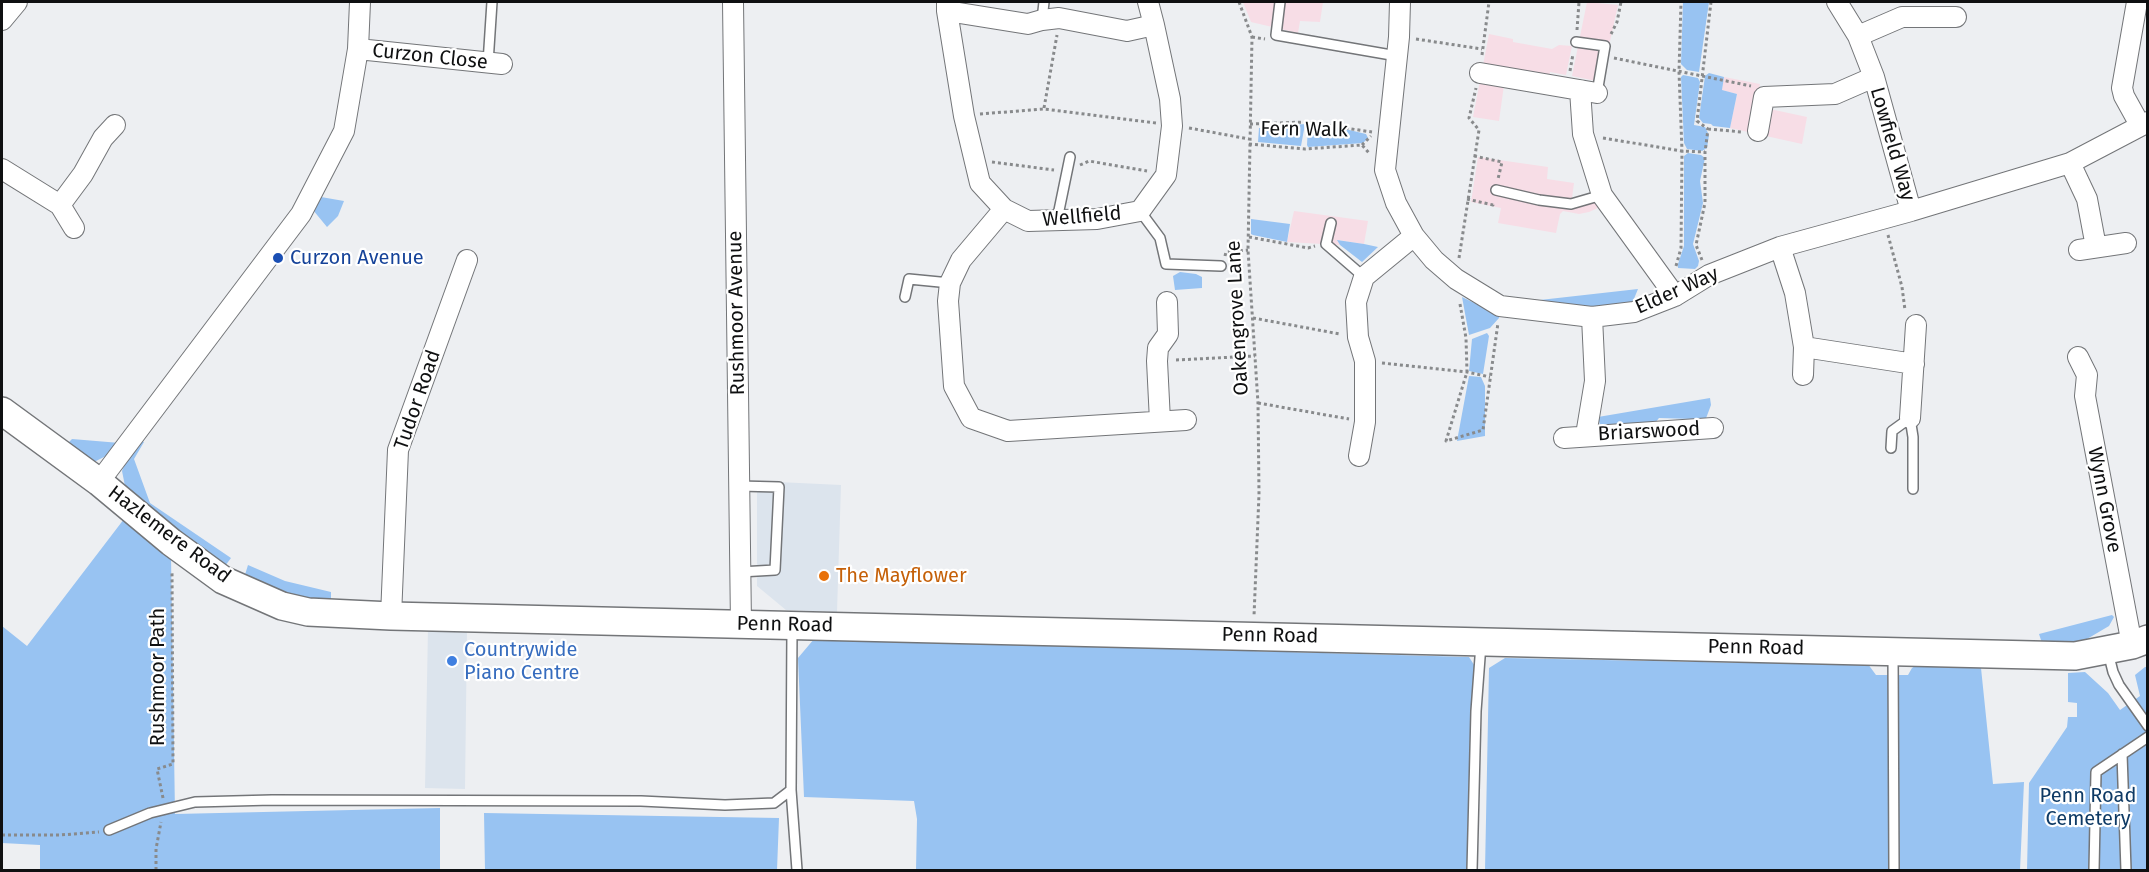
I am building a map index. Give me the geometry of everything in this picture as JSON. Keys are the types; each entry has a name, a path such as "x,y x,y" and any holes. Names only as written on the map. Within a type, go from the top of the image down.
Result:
{"main road":[{"name":"Hazlemere Road","path":"2,411 223,580 282,606 308,612 391,616"},
{"name":"Penn Road","path":"391,616 2075,656 2129,645"}],"street":[{"path":"2,20 17,2"},
{"path":"99,483 301,214 344,131 358,49 360,2"},
{"name":"Rushmoor Avenue","path":"733,2 741,624"},
{"name":"Wellfield","path":"1148,2 1154,25 1170,99 1172,126 1166,175 1140,211 1097,219 1028,221 1004,209 980,183 964,116 947,6 1028,24 1048,13 1127,31 1154,25"},
{"name":"Elder Way","path":"1400,2 1398,46 1384,170 1396,203 1414,236 1434,260 1456,279 1500,306 1592,317 1634,312 1672,292 1780,247 1884,219 2070,163 2144,124"},
{"name":"Lowfield Way","path":"1837,2 1858,36 1874,77 1911,211"},
{"path":"2137,2 2122,88 2124,96 2144,124"},
{"path":"1858,36 1902,17 1956,17"},
{"name":"Curzon Close","path":"358,49 495,64"},
{"path":"1480,73 1588,91 1583,134 1602,195 1672,292"},
{"name":"Lowfield Way","path":"1764,97 1835,94 1874,77"},
{"path":"1758,131 1764,97"},
{"path":"60,205 83,174 103,138 115,124"},
{"path":"2070,163 2087,199 2087,248 2126,243"},
{"path":"2,169 60,205 74,228"},
{"path":"1004,209 961,260 950,283 948,302 954,386 971,418 1008,432 1186,420"},
{"path":"1359,456 1365,422 1365,361 1358,337 1356,302 1364,277 1414,236"},
{"path":"1780,247 1795,293 1804,347 1803,375"},
{"name":"Tudor Road","path":"391,616 398,450 467,260"},
{"path":"1160,421 1156,361 1158,348 1168,334 1167,302"},
{"name":"Briarswood","path":"1586,435 1595,381 1592,317"},
{"path":"1910,418 1916,325"},
{"path":"1804,347 1914,364"},
{"name":"Wynn Grove","path":"2078,357 2087,375 2085,396 2129,645"},
{"name":"Briarswood","path":"1564,438 1713,428"}],"lane":[{"path":"492,2 495,64"},
{"path":"1280,2 1276,35 1398,46"},
{"path":"1576,42 1604,51 1588,91"},
{"path":"1057,220 1070,157"},
{"path":"1496,190 1539,200 1571,204 1602,195"},
{"path":"1140,211 1160,238 1166,264 1221,266"},
{"path":"1331,223 1326,244 1364,277"},
{"path":"905,297 909,279 950,283"},
{"path":"1891,448 1892,431 1910,418 1913,437 1913,489"},
{"path":"739,486 779,487 775,570 740,572"},
{"path":"792,625 791,790 797,870"},
{"path":"1472,870 1476,711 1481,642"},
{"path":"2129,645 2113,672 2119,685 2148,726"},
{"path":"1893,652 1894,870"},
{"path":"2094,870 2096,772 2148,737"},
{"path":"2122,754 2126,870"},
{"path":"109,831 164,808 195,802 273,800 641,801 725,805 774,803 791,790"}],"path":[{"name":"Oakengrove Lane","path":"1239,2 1252,37 1248,250 1258,403 1259,494 1253,636"},
{"path":"1489,2 1480,73 1468,118 1479,130 1456,279 1466,338 1467,372 1446,441 1483,430 1500,306"},
{"path":"1621,2 1617,22 1604,51 1679,72 1755,87 1764,97"},
{"path":"1672,292 1681,248 1682,151 1679,72 1681,2"},
{"path":"1712,2 1697,121 1708,129 1758,131"},
{"path":"1044,108 1048,13"},
{"path":"1398,46 1482,49"},
{"path":"964,116 1044,108 1249,139"},
{"name":"Fern Walk","path":"1249,144 1305,149 1362,145 1374,132 1305,122 1250,124"},
{"path":"1708,129 1705,152 1705,203 1696,245 1709,276"},
{"path":"1583,134 1682,151 1705,152"},
{"name":"Fern Walk","path":"1362,145 1384,170"},
{"path":"1884,219 1902,287 1905,316 1916,325"},
{"path":"1249,237 1308,248 1326,244"},
{"path":"1221,266 1226,252 1248,250"},
{"path":"1253,318 1358,337"},
{"path":"1156,361 1255,356"},
{"path":"1365,361 1467,372 1490,377"},
{"path":"1258,403 1365,422"},
{"name":"Rushmoor Path","path":"156,870 156,849 164,808 157,769 173,764 171,542"},
{"path":"2,835 60,835 109,831"}],"shaded area":[{"path":"1243,2 1323,2 1320,22 1300,21 1298,33 1251,22"},
{"path":"1587,2 1618,5 1601,82 1572,76"},
{"path":"1489,34 1513,39 1513,42 1552,49 1559,45 1572,46 1566,75 1550,72 1547,90 1504,85 1499,121 1473,117"},
{"path":"1724,77 1760,84 1756,106 1807,117 1802,144 1730,128 1737,94 1722,90"},
{"path":"1478,157 1548,167 1547,179 1574,183 1572,198 1575,200 1594,195 1600,207 1579,214 1563,211 1560,214 1556,233 1498,223 1501,208 1471,202"},
{"path":"1294,211 1368,221 1364,244 1338,240 1340,245 1287,242"},
{"path":"757,481 841,485 837,612 786,610 757,586"},
{"path":"428,628 467,629 465,789 425,788"}],"green space":[{"path":"1683,2 1709,2 1699,72 1687,70 1681,64"},
{"path":"1709,73 1724,77 1722,90 1737,94 1730,128 1703,123 1699,118 1705,76"},
{"path":"1683,75 1698,78 1700,82 1694,125 1705,127 1709,135 1707,148 1702,151 1687,149 1684,143 1681,77"},
{"path":"1305,124 1301,146 1258,142 1259,128"},
{"path":"1308,125 1341,128 1366,134 1368,138 1363,143 1308,147"},
{"path":"1688,153 1705,158 1700,181 1703,203 1693,244 1699,261 1695,269 1678,268 1684,246 1684,156"},
{"path":"321,197 344,201 338,216 327,227 313,210"},
{"path":"1251,219 1290,224 1287,242 1251,234"},
{"path":"1337,240 1364,244 1378,247 1362,262"},
{"path":"1180,272 1202,277 1202,288 1175,290 1173,276"},
{"path":"1638,289 1631,306 1589,312 1531,301"},
{"path":"1462,297 1499,315 1499,318 1490,328 1469,335"},
{"path":"1487,333 1489,336 1483,374 1469,371 1472,339"},
{"path":"1469,376 1481,377 1485,386 1485,436 1457,441"},
{"path":"1710,398 1711,405 1705,421 1700,424 1693,419 1659,418 1655,423 1608,429 1600,425 1598,417"},
{"path":"72,439 120,443 112,453 92,463 67,444"},
{"path":"141,441 144,442 134,459 150,503 231,558 225,566 126,491 122,471 127,459"},
{"path":"124,519 171,556 175,814 440,808 440,870 40,870 40,845 2,843 2,626 27,646"},
{"path":"248,565 285,581 331,592 331,599 326,605 294,601 244,578"},
{"path":"2112,615 2114,617 2109,626 2070,649 2043,646 2039,634"},
{"path":"814,639 1469,657 1478,671 1475,870 916,870 917,819 914,801 804,797 798,658"},
{"path":"1754,657 1865,660 1876,675 1908,675 1912,668 1921,662 1975,664 1981,668 1993,784 2024,782 2020,870 1485,870 1489,668 1505,658 1750,663"},
{"name":"Penn Road Cemetery","path":"2147,667 2147,870 2027,870 2029,783 2067,727 2068,717 2077,717 2077,703 2068,702 2068,673 2085,672 2108,693 2120,710 2140,696 2135,675"},
{"path":"484,813 779,818 777,870 485,870"}],"place":[{"name":"Curzon Avenue","path":"278,258"},
{"name":"The Mayflower","path":"824,576"},
{"name":"Countrywide Piano Centre","path":"452,661"}]}
